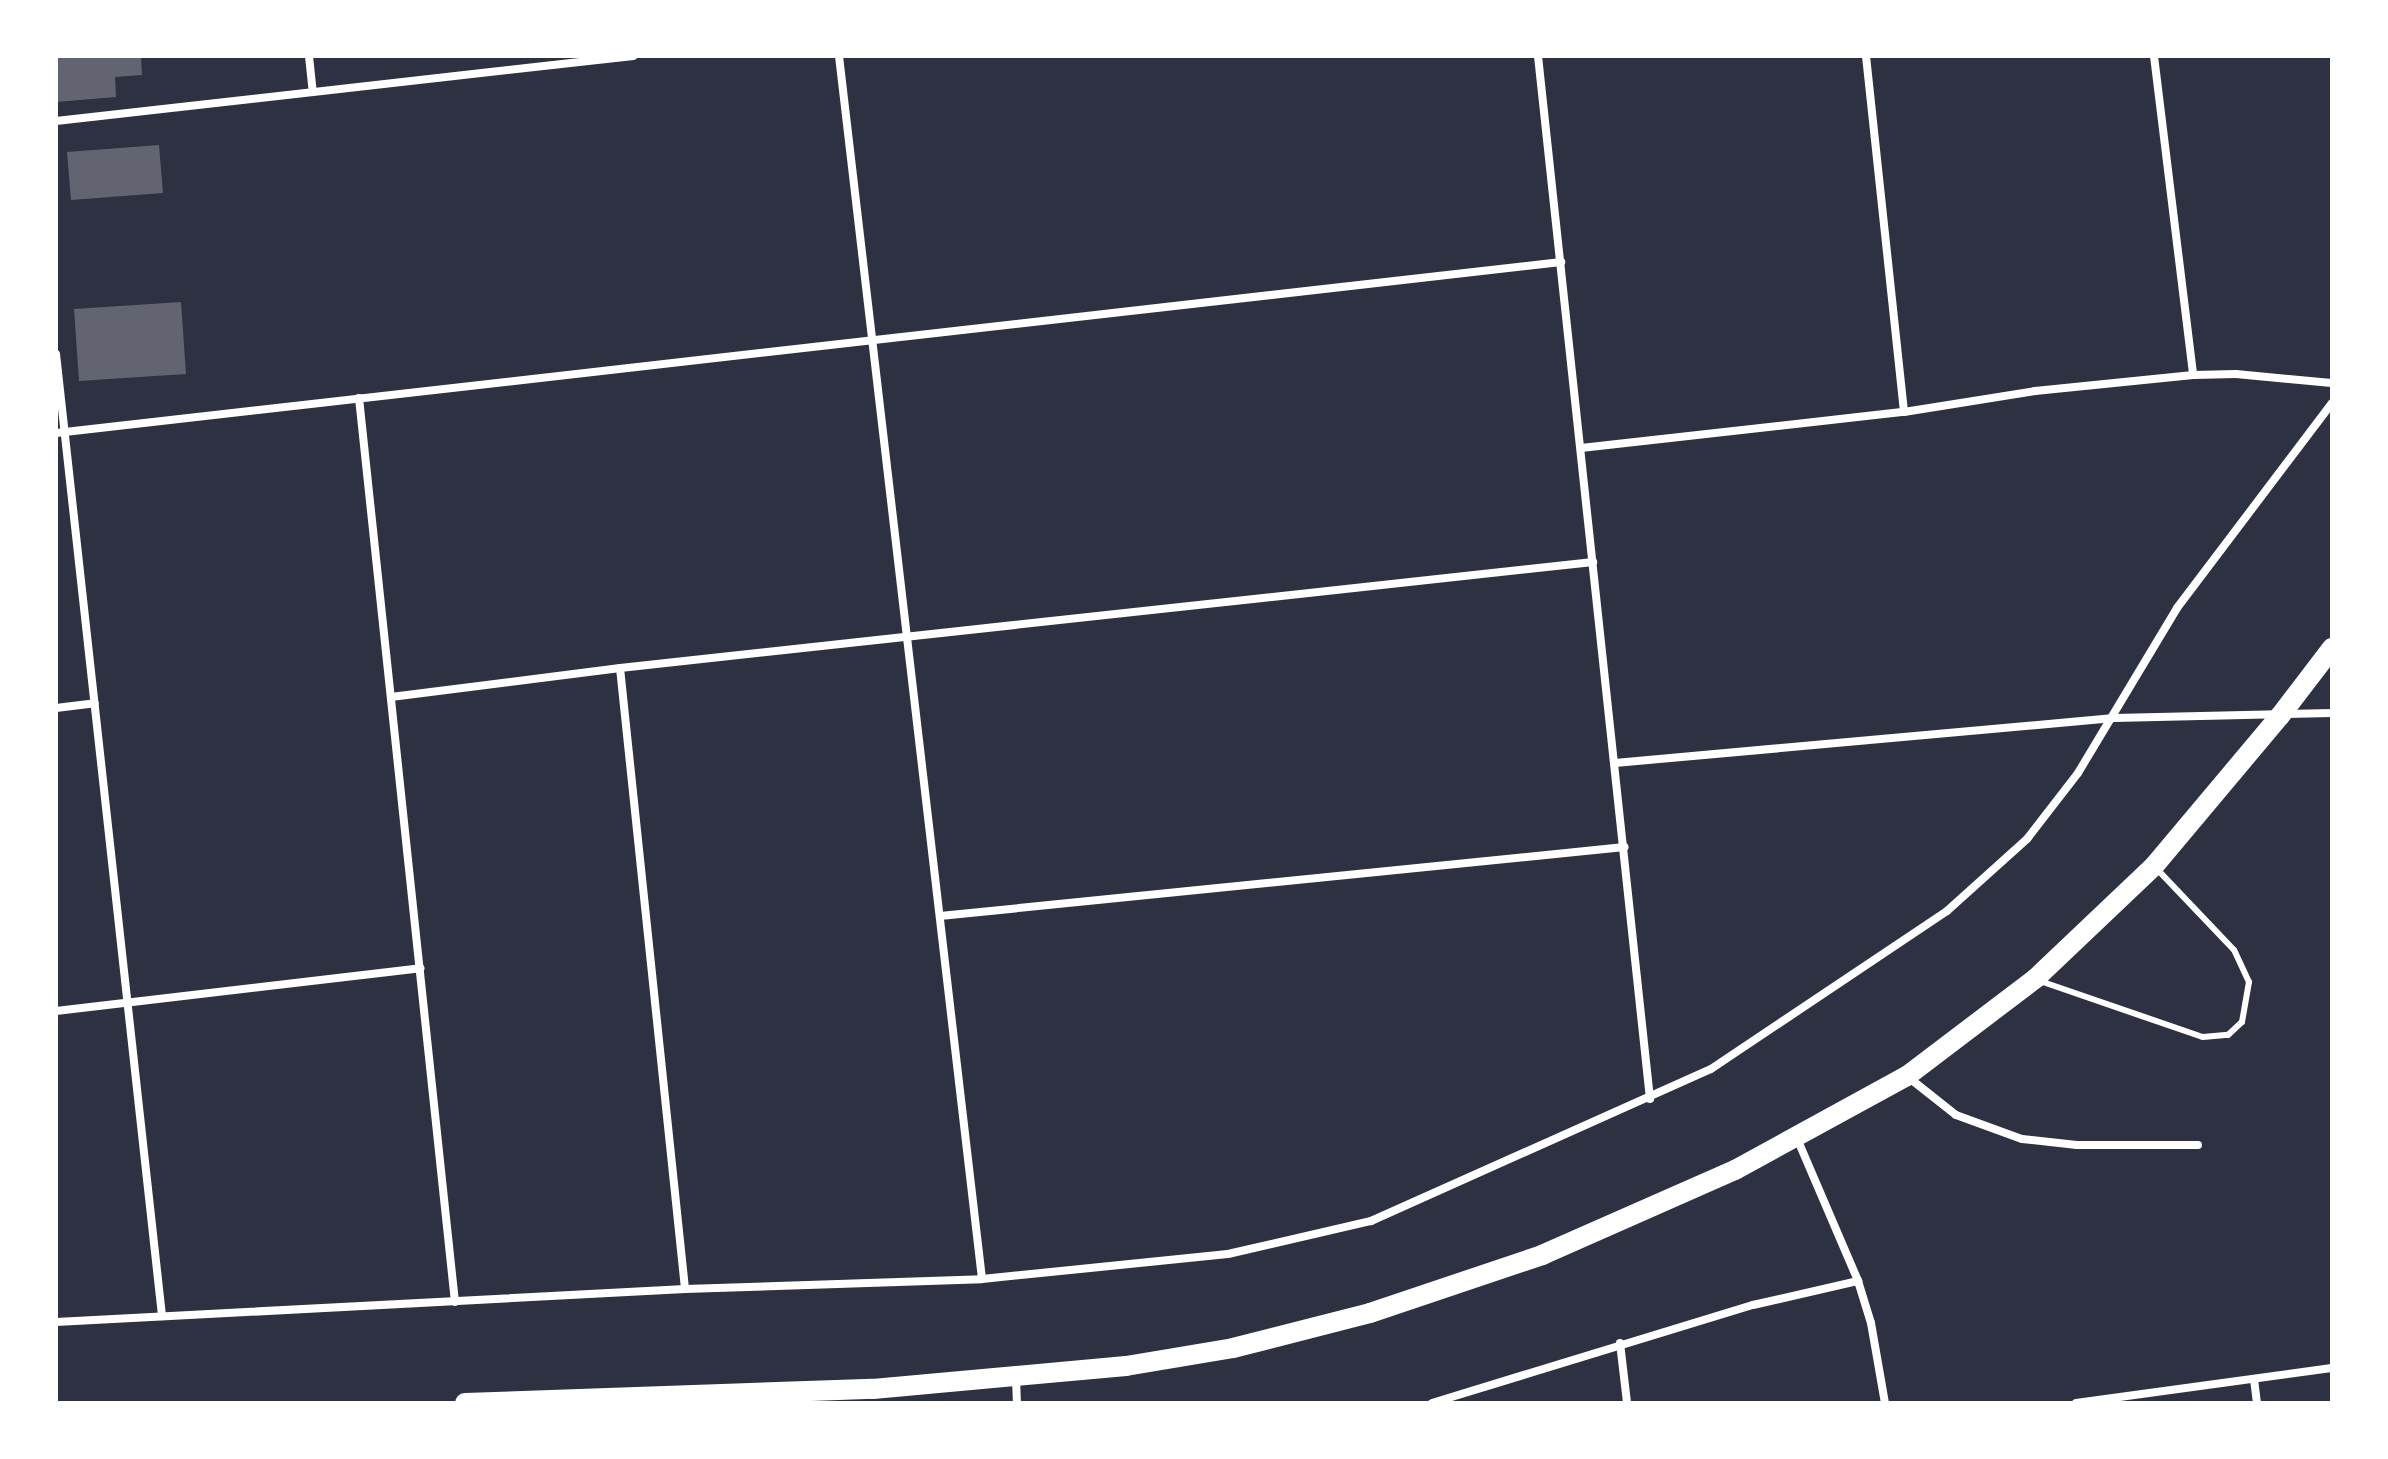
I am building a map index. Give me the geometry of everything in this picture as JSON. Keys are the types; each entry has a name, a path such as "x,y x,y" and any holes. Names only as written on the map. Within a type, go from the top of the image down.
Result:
{"main road":[{"path":"465,1403 873,1389 1126,1366 1233,1348 1370,1313 1542,1255 1676,1198 1907,1076 2035,979 2154,866 2280,716 2332,648"}],"street":[{"path":"309,56 313,92"},
{"path":"56,121 633,56"},
{"path":"839,56 982,1279"},
{"path":"1538,56 1650,1099"},
{"path":"1866,56 1904,412"},
{"path":"2154,56 2193,375"},
{"path":"60,432 1561,262"},
{"path":"56,354 60,432 95,703 162,1316"},
{"path":"1581,448 1904,412 2035,391 2193,375 2236,374 2332,383"},
{"path":"359,398 455,1302"},
{"path":"56,1322 685,1289 982,1279 1228,1254 1371,1221 1650,1099 1711,1069 1947,911 2027,839 2078,773 2114,718 2177,608 2332,403"},
{"path":"391,697 620,668 1593,562"},
{"path":"620,668 685,1289"},
{"path":"56,708 95,703"},
{"path":"1615,763 2114,718 2332,713"},
{"path":"940,916 1625,847"},
{"path":"56,1011 420,968"},
{"path":"1907,1076 1956,1115 2022,1139 2077,1145 2198,1145"},
{"path":"1796,1136 1858,1281 1871,1323 1885,1403"},
{"path":"1432,1403 1620,1343 1753,1305 1858,1281"},
{"path":"1620,1343 1627,1403"},
{"path":"2076,1403 2332,1368"},
{"path":"1016,1376 1017,1403"},
{"path":"2254,1379 2257,1403"}],"lane":[{"path":"2035,979 2203,1037 2228,1035 2242,1022 2249,982 2234,950 2154,866"}],"building":[{"path":"56,56 141,56 142,75 115,77 116,97 56,102"},
{"path":"159,145 163,193 71,200 67,152"},
{"path":"181,302 186,374 79,381 74,309"}]}
